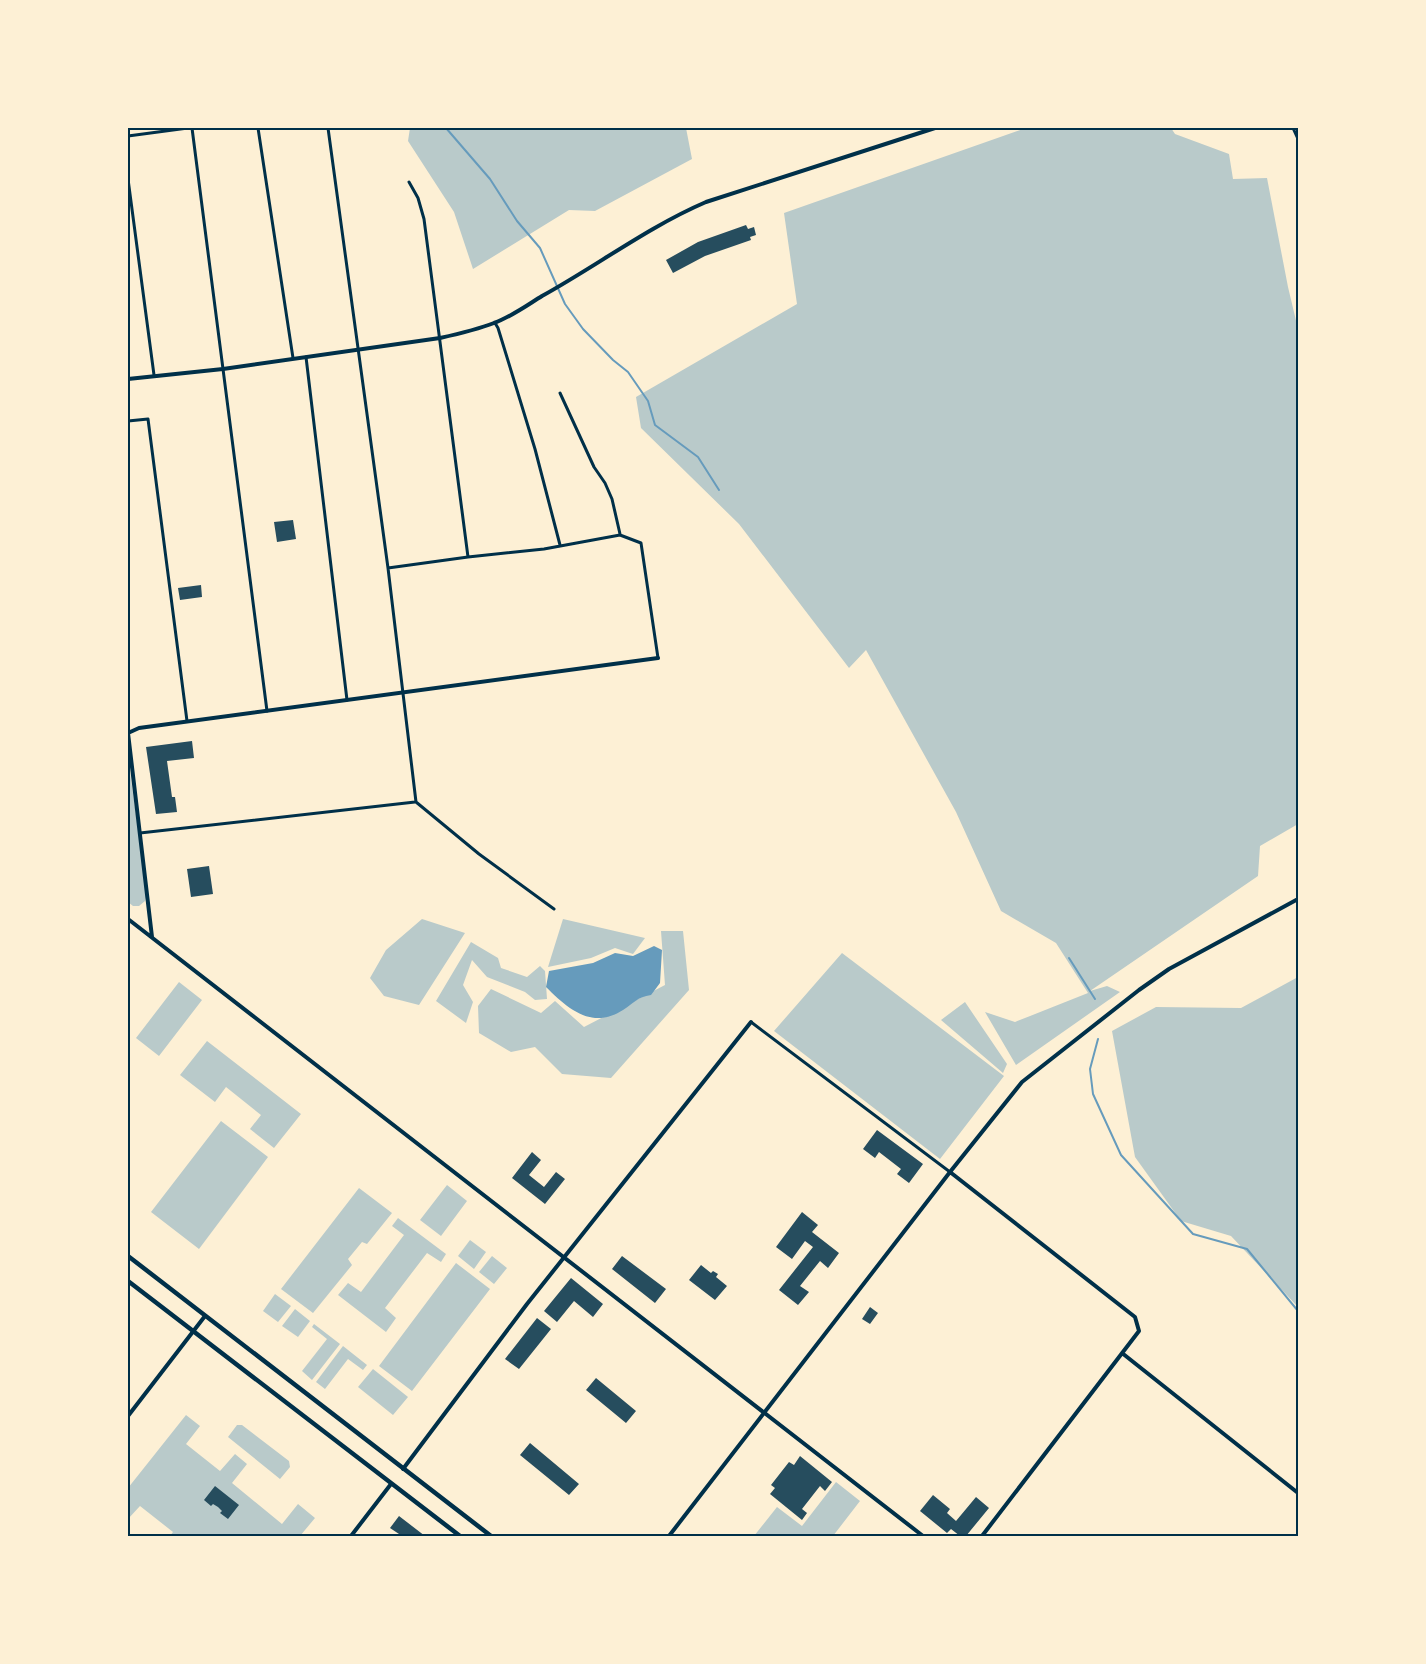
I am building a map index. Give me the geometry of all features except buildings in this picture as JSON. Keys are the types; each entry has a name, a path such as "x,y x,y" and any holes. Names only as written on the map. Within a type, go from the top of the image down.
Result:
{"main road":[{"path":"128,1256 491,1536"},
{"path":"128,1281 460,1536"}],"street":[{"path":"128,136 190,128 267,711"},
{"path":"258,128 293,358"},
{"path":"328,128 388,568 416,802 479,854 554,909"},
{"path":"128,379 223,369 440,338 495,323 574,279 626,244 681,213 706,202 935,128"},
{"path":"1293,128 1299,139"},
{"path":"128,179 154,375"},
{"path":"409,182 418,198 424,219 468,557"},
{"path":"495,323 535,449 560,545"},
{"path":"306,357 347,700"},
{"path":"561,393 594,467 612,499 620,535"},
{"path":"128,421 148,419 188,721"},
{"path":"152,938 128,732 139,728 188,721 657,658 641,543 620,535 544,549 388,568"},
{"path":"140,833 416,802"},
{"path":"669,1536 1022,1082 1169,969 1299,899"},
{"path":"128,919 923,1536"},
{"path":"403,1469 527,1304 751,1022 950,1172 1135,1317 1139,1331 982,1536"},
{"path":"128,1416 205,1316"},
{"path":"1122,1353 1299,1493"},
{"path":"351,1536 391,1484"}],"shaded area":[{"path":"410,128 686,128 692,159 595,211 569,210 473,269 454,212 408,141"},
{"path":"1026,128 1171,128 1175,134 1229,154 1233,179 1267,178 1298,329 1298,824 1260,846 1258,876 1090,991 1107,986 1120,992 1016,1065 985,1012 1015,1022 1088,993 1056,943 1001,911 956,812 866,650 849,668 739,524 641,428 636,397 797,304 784,213"},
{"path":"128,758 147,893 145,901 139,906 133,906 128,902"},
{"path":"422,919 465,933 419,1005 384,996 370,978 386,950"},
{"path":"563,919 645,938 633,954 615,948 591,958 548,967"},
{"path":"661,931 683,931 689,990 611,1078 562,1074 535,1047 511,1052 479,1033 478,1006 491,989 541,1013 555,1001 584,1027 665,985"},
{"path":"471,942 498,958 501,968 527,977 540,966 545,971 547,999 535,1000 525,992 487,977 472,960 463,985 473,1002 466,1023 436,1001"},
{"path":"842,953 1004,1076 940,1159 774,1031"},
{"path":"1298,977 1298,1307 1231,1236 1181,1221 1135,1157 1112,1031 1156,1007 1241,1008"},
{"path":"179,982 202,1000 159,1056 136,1038"},
{"path":"965,1002 1007,1064 1003,1073 941,1020"},
{"path":"207,1041 301,1114 274,1148 250,1129 261,1115 226,1087 215,1102 180,1075"},
{"path":"221,1121 268,1157 199,1249 151,1212"},
{"path":"447,1185 467,1201 441,1236 420,1220"},
{"path":"359,1188 392,1213 367,1244 362,1242 348,1259 352,1265 313,1313 281,1289"},
{"path":"398,1218 446,1254 441,1262 427,1253 385,1308 396,1318 386,1332 338,1295 348,1283 361,1292 404,1235 392,1226"},
{"path":"470,1240 486,1252 474,1269 458,1256"},
{"path":"492,1256 507,1268 494,1284 479,1272"},
{"path":"456,1263 490,1289 412,1391 379,1366"},
{"path":"275,1294 291,1306 278,1322 263,1311"},
{"path":"295,1309 310,1321 298,1337 282,1326"},
{"path":"314,1324 340,1344 312,1380 302,1371 327,1339 312,1327"},
{"path":"343,1346 367,1365 363,1370 348,1359 325,1389 316,1382"},
{"path":"373,1369 408,1397 393,1415 358,1387"},
{"path":"186,1415 200,1426 186,1444 220,1471 235,1454 247,1464 232,1483 282,1524 298,1504 315,1518 300,1536 170,1536 173,1532 140,1506 128,1519 128,1488"},
{"path":"237,1425 242,1425 289,1461 290,1467 280,1479 228,1437"},
{"path":"836,1482 860,1501 833,1536 754,1536 777,1507 802,1526"}],"water":[{"path":"654,946 662,950 660,983 651,995 639,999 612,1016 601,1018 581,1014 563,1003 546,987 549,971 593,963 615,953 633,956"}],"waterway":[{"path":"446,128 490,179 517,221 540,248 565,304 583,329 628,372 648,401 655,425 698,457 719,490"},
{"path":"1069,958 1095,999"},
{"path":"1098,1039 1090,1069 1093,1094 1121,1155 1193,1234 1247,1249 1298,1311"}]}
